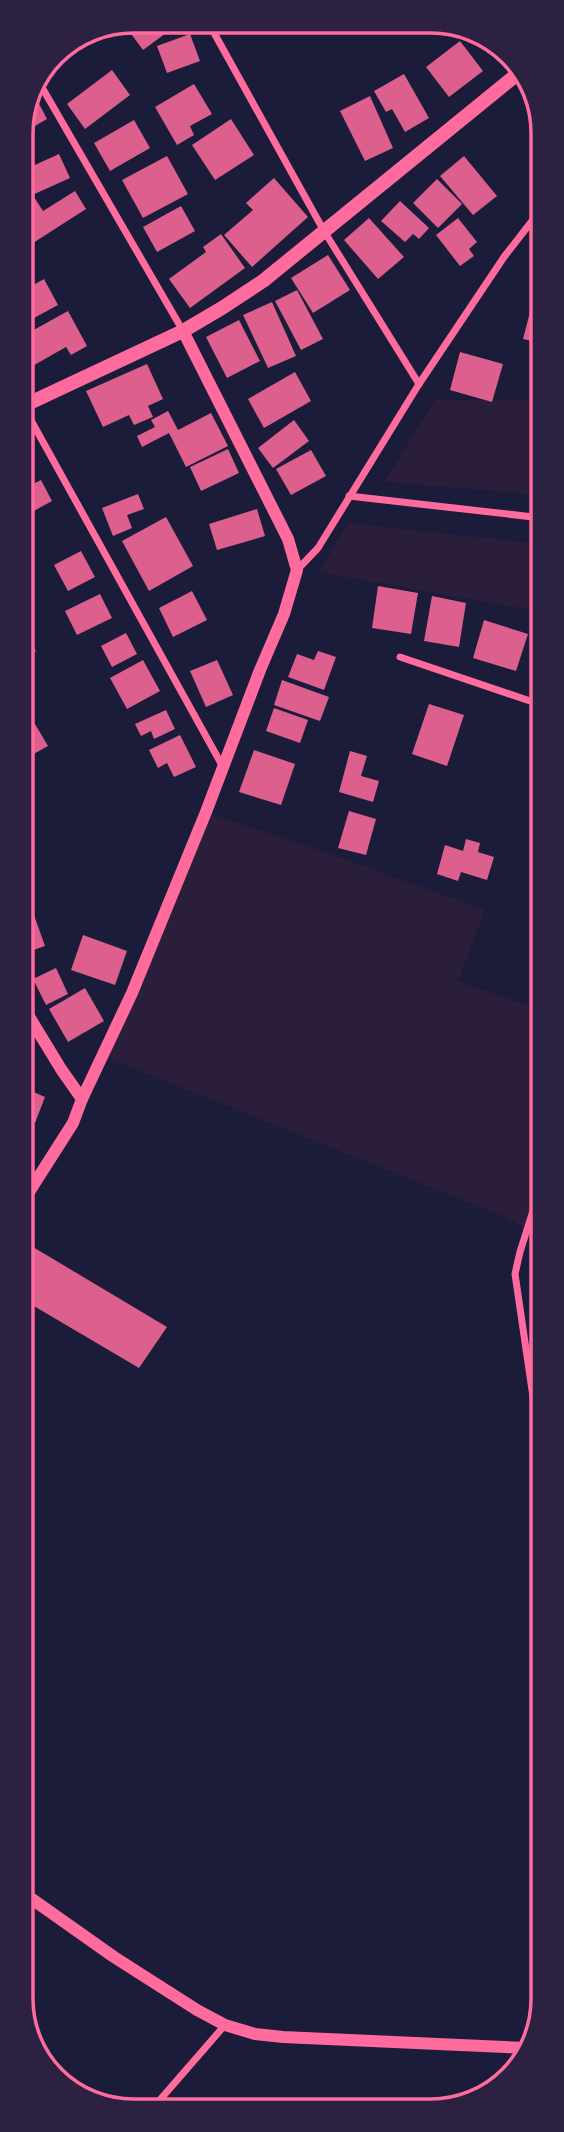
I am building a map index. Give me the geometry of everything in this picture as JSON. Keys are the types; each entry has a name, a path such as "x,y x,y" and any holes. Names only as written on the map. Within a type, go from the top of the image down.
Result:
{"main road":[{"path":"33,401 183,331 222,308 262,281 514,77"}],"street":[{"path":"214,33 324,231 419,384"},
{"path":"43,90 183,331 288,539 297,570"},
{"path":"33,1186 69,1131 132,993 284,614 297,570 318,548 419,384 504,257 531,222"},
{"path":"33,426 223,767"},
{"path":"349,496 531,517"},
{"path":"400,657 531,701"},
{"path":"33,1023 82,1099"},
{"path":"531,1217 515,1274 531,1387"},
{"path":"33,1900 134,1971 225,2025 256,2034 294,2037 518,2048"},
{"path":"161,2099 225,2025"}],"shaded area":[{"path":"435,400 531,400 531,494 384,482"},
{"path":"348,523 531,543 531,610 319,572"},
{"path":"206,812 485,910 458,981 531,1007 531,1216 527,1229 502,1216 102,1056"}],"building":[{"path":"131,33 166,33 143,50"},
{"path":"190,34 200,61 167,73 157,46"},
{"path":"460,41 483,71 449,97 426,67"},
{"path":"112,70 130,95 85,129 67,104"},
{"path":"404,74 429,118 405,132 392,109 386,112 374,91"},
{"path":"194,84 212,114 190,126 194,135 177,145 155,107"},
{"path":"370,96 393,148 365,161 340,111"},
{"path":"38,103 47,119 33,127"},
{"path":"231,119 254,155 215,180 192,145"},
{"path":"134,120 150,148 110,171 94,143"},
{"path":"59,154 70,178 33,195 33,166"},
{"path":"167,156 188,194 143,218 122,180"},
{"path":"464,156 497,196 473,215 440,176"},
{"path":"274,178 308,217 252,267 224,235 253,210 246,203"},
{"path":"437,179 462,204 438,228 413,203"},
{"path":"75,191 86,209 33,243 33,198 43,211"},
{"path":"400,201 429,228 419,239 413,234 405,242 381,221"},
{"path":"181,206 195,231 157,252 143,227"},
{"path":"369,218 404,257 378,279 344,240"},
{"path":"458,218 477,242 469,249 474,256 460,266 436,235"},
{"path":"221,234 245,268 190,308 169,279 206,252 203,247"},
{"path":"328,255 350,290 313,313 291,278"},
{"path":"44,279 58,305 33,319 33,285"},
{"path":"297,290 323,339 301,350 275,301"},
{"path":"272,302 296,356 268,368 243,315"},
{"path":"68,311 87,346 71,355 66,347 33,366 33,330"},
{"path":"530,312 531,312 531,341 523,339"},
{"path":"239,320 260,361 227,378 206,337"},
{"path":"460,352 503,364 492,402 450,390"},
{"path":"147,364 163,399 148,406 153,417 134,425 129,415 103,427 86,391"},
{"path":"295,372 311,401 264,428 248,399"},
{"path":"168,411 178,430 211,413 228,446 186,467 169,433 142,447 137,436 155,427 151,420"},
{"path":"294,420 309,441 273,468 258,448"},
{"path":"228,449 239,473 201,491 190,467"},
{"path":"311,450 326,476 291,495 276,469"},
{"path":"41,480 52,501 33,511 33,484"},
{"path":"138,494 144,509 127,515 132,528 113,536 102,508"},
{"path":"257,509 265,536 217,550 209,524"},
{"path":"166,517 193,566 149,591 122,541"},
{"path":"81,551 95,577 68,591 54,565"},
{"path":"378,586 418,593 411,634 372,628"},
{"path":"192,591 207,620 173,637 159,608"},
{"path":"100,594 112,618 77,635 65,611"},
{"path":"432,596 466,603 459,647 424,641"},
{"path":"484,620 528,634 516,671 473,658"},
{"path":"126,633 137,654 112,667 101,646"},
{"path":"318,651 336,657 324,690 288,677 297,654 314,660"},
{"path":"143,660 160,691 127,709 110,678"},
{"path":"217,660 233,695 206,707 190,671"},
{"path":"282,680 329,697 320,721 274,705"},
{"path":"429,704 464,715 447,766 412,754"},
{"path":"274,708 308,720 300,743 266,731"},
{"path":"166,710 175,729 154,739 151,731 141,736 135,724"},
{"path":"35,724 48,746 33,754"},
{"path":"180,735 196,767 174,777 167,763 158,768 149,750"},
{"path":"254,750 295,764 281,805 239,792"},
{"path":"350,751 367,756 361,776 379,781 373,802 339,792"},
{"path":"349,811 376,819 366,855 338,848"},
{"path":"466,839 480,843 478,852 494,857 487,880 461,872 458,881 437,874 445,845 463,851"},
{"path":"33,915 45,946 33,950"},
{"path":"83,935 127,951 115,985 71,970"},
{"path":"56,968 68,994 46,1005 33,979"},
{"path":"85,988 104,1021 68,1042 49,1009"},
{"path":"33,1092 45,1097 33,1122"},
{"path":"33,1247 167,1327 139,1368 33,1305"}]}
